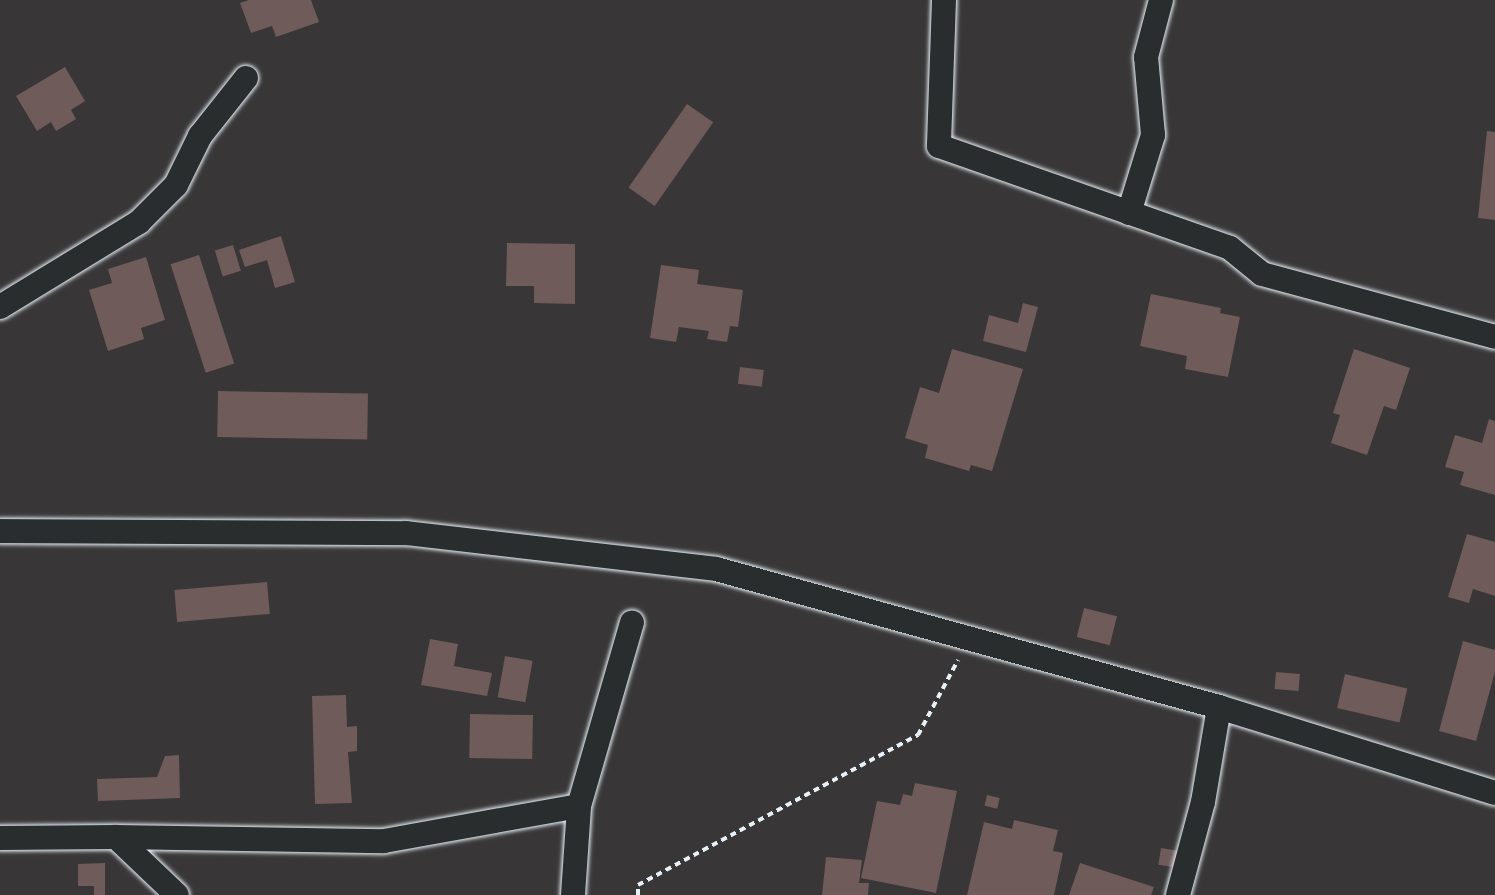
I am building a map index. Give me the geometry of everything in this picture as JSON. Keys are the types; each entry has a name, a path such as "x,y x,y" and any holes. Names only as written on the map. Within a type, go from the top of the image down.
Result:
{"street":[{"path":"944,0 939,146 1230,248 1262,274 1495,337"},
{"path":"1130,213 1154,135 1146,57 1161,0"},
{"path":"0,307 139,222 176,185 200,136 246,78"},
{"path":"0,531 406,532 716,569 1219,707 1495,793"},
{"path":"573,895 579,806 632,622"},
{"path":"1178,895 1203,802 1219,707"},
{"path":"0,838 116,837 384,841 579,806"},
{"path":"116,837 177,895"}],"path":[{"path":"638,895 638,885 918,735 969,638"}],"building":[{"path":"249,0 311,0 319,22 276,37 272,26 251,33 240,3"},
{"path":"65,67 85,101 71,110 76,119 56,131 51,122 37,131 16,96"},
{"path":"687,104 713,122 655,206 628,188"},
{"path":"1487,131 1495,132 1495,220 1478,218"},
{"path":"281,236 295,282 275,288 267,260 245,267 239,250"},
{"path":"507,243 575,244 575,304 534,303 534,286 506,286"},
{"path":"233,245 241,271 223,276 215,251"},
{"path":"199,255 234,363 206,373 170,264"},
{"path":"146,257 165,320 141,328 144,339 108,351 89,290 112,283 108,269"},
{"path":"661,265 699,270 697,284 743,290 738,327 730,326 727,342 707,339 709,331 679,327 676,342 650,338"},
{"path":"1151,294 1221,308 1220,313 1240,317 1228,377 1185,369 1187,356 1140,346"},
{"path":"1023,303 1038,307 1026,352 983,341 989,315 1018,323"},
{"path":"952,349 1023,369 992,471 971,465 969,471 925,458 928,445 905,438 920,387 939,393"},
{"path":"1354,349 1410,368 1396,410 1384,406 1367,455 1331,443 1340,415 1333,413"},
{"path":"740,367 764,370 762,387 738,384"},
{"path":"218,391 368,394 367,440 217,437"},
{"path":"1489,419 1495,421 1495,495 1460,485 1464,472 1445,467 1455,435 1482,443"},
{"path":"1467,534 1495,542 1495,596 1473,589 1469,603 1448,597"},
{"path":"267,582 270,614 177,622 174,590"},
{"path":"1084,608 1117,616 1110,645 1077,637"},
{"path":"430,639 458,644 454,666 492,673 487,696 421,685"},
{"path":"1463,641 1495,650 1495,672 1476,741 1439,731"},
{"path":"505,656 533,661 525,702 498,697"},
{"path":"1276,672 1300,674 1298,691 1275,689"},
{"path":"1345,674 1407,688 1399,722 1337,708"},
{"path":"346,695 347,727 357,726 357,751 348,752 352,803 315,804 312,696"},
{"path":"470,714 533,715 532,759 469,758"},
{"path":"179,755 180,798 98,801 97,779 157,777 165,756"},
{"path":"915,783 957,791 936,893 861,878 877,801 900,805 903,794 912,796"},
{"path":"987,795 1000,798 997,809 985,806"},
{"path":"1014,820 1058,830 1053,851 1063,853 1054,895 967,895 984,822 1012,829"},
{"path":"1161,848 1185,852 1182,869 1158,865"},
{"path":"826,857 862,860 859,883 869,883 868,895 822,895"},
{"path":"105,863 105,895 94,895 94,886 78,886 78,864"},
{"path":"1080,863 1154,887 1151,895 1069,895"}]}
